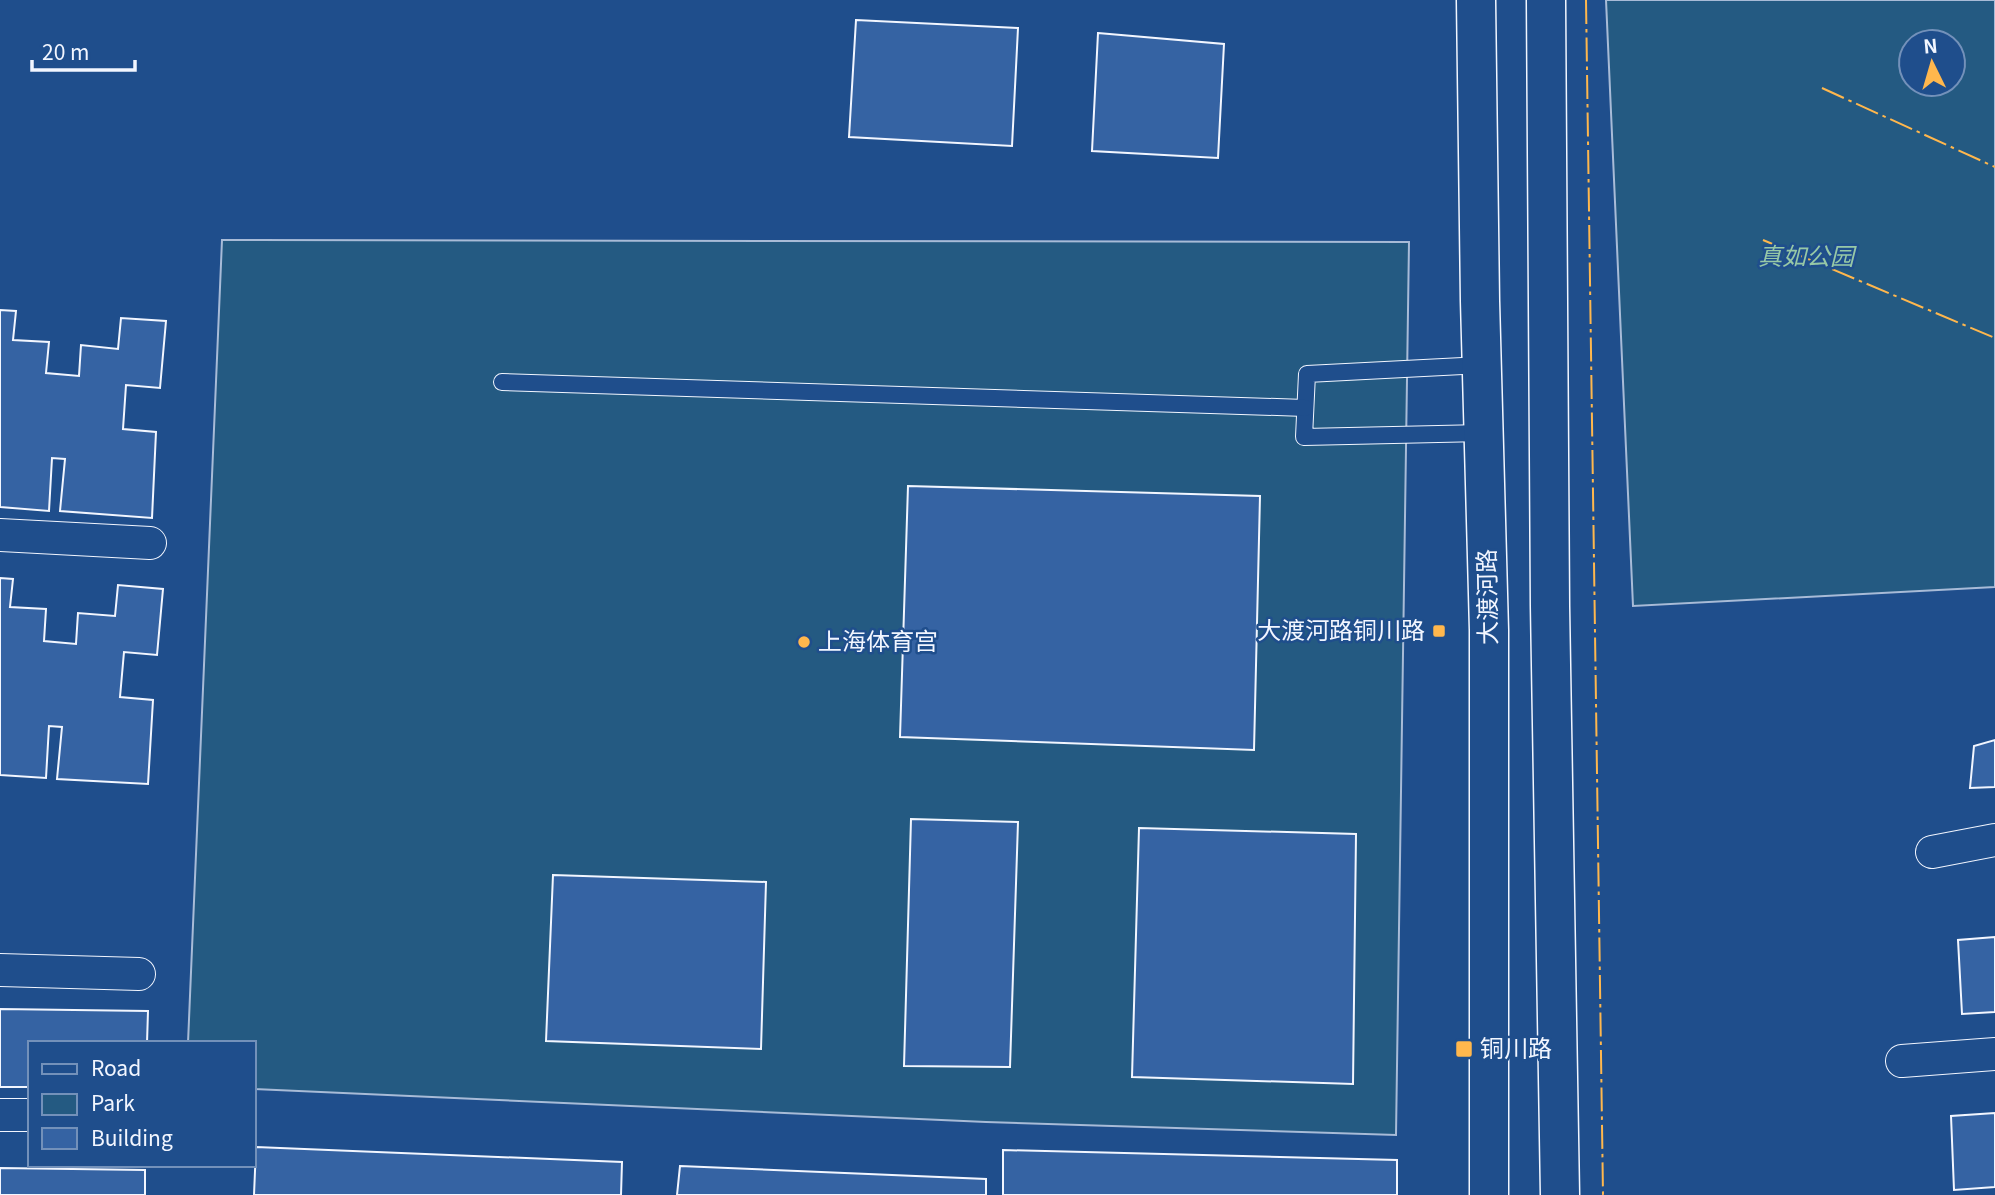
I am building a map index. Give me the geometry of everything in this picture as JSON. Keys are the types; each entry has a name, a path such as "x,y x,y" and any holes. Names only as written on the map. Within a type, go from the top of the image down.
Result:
{"main road":[{"name":"大渡河路","path":"1476,0 1489,630 1489,1195"},
{"path":"1546,0 1550,606 1560,1195"}],"street":[{"path":"0,535 150,543"},
{"path":"1932,852 1995,841"},
{"path":"0,970 139,974"},
{"path":"1902,1061 1995,1054"},
{"path":"0,1115 28,1115"}],"lane":[{"path":"1482,365 1307,374 1304,437 1483,433"},
{"path":"502,382 1305,408"}],"green space":[{"name":"真如公园","path":"1606,0 1995,0 1995,587 1633,606"},
{"name":"上海体育宫","path":"222,240 1409,242 1396,1135 986,1122 256,1089 256,1041 188,1041"}],"building":[{"path":"856,20 1018,28 1012,146 849,137"},
{"path":"1098,33 1224,44 1218,158 1092,151"},
{"path":"0,310 16,311 13,340 49,342 46,373 79,376 81,345 118,349 121,318 166,321 160,388 126,385 123,429 156,432 152,518 60,511 65,459 52,458 49,511 0,507"},
{"path":"908,486 1260,496 1254,750 900,737"},
{"path":"0,578 13,579 10,607 46,609 44,641 76,644 78,613 115,616 118,585 163,589 157,655 124,652 120,697 153,700 148,784 57,779 62,727 49,726 46,778 0,775"},
{"path":"1995,740 1995,787 1970,788 1974,746"},
{"path":"911,819 1018,822 1010,1067 904,1066"},
{"path":"1139,828 1356,834 1353,1084 1132,1077"},
{"path":"553,875 766,882 761,1049 546,1041"},
{"path":"1995,937 1995,1012 1962,1014 1958,940"},
{"path":"0,1009 148,1011 147,1041 28,1041 28,1087 0,1087"},
{"path":"1995,1113 1995,1187 1954,1190 1951,1116"},
{"path":"256,1147 622,1162 621,1195 254,1195"},
{"path":"1003,1150 1397,1160 1397,1195 1003,1195"},
{"path":"680,1166 986,1179 986,1195 677,1195"},
{"path":"0,1168 145,1170 145,1195 0,1195"}],"power":[{"path":"1586,0 1603,1195"},
{"path":"1822,88 1995,167"},
{"path":"1763,240 1995,338"}],"place":[{"name":"大渡河路铜川路","path":"1439,631"},
{"name":"上海体育宫","path":"804,642"},
{"name":"铜川路","path":"1464,1049"}]}
